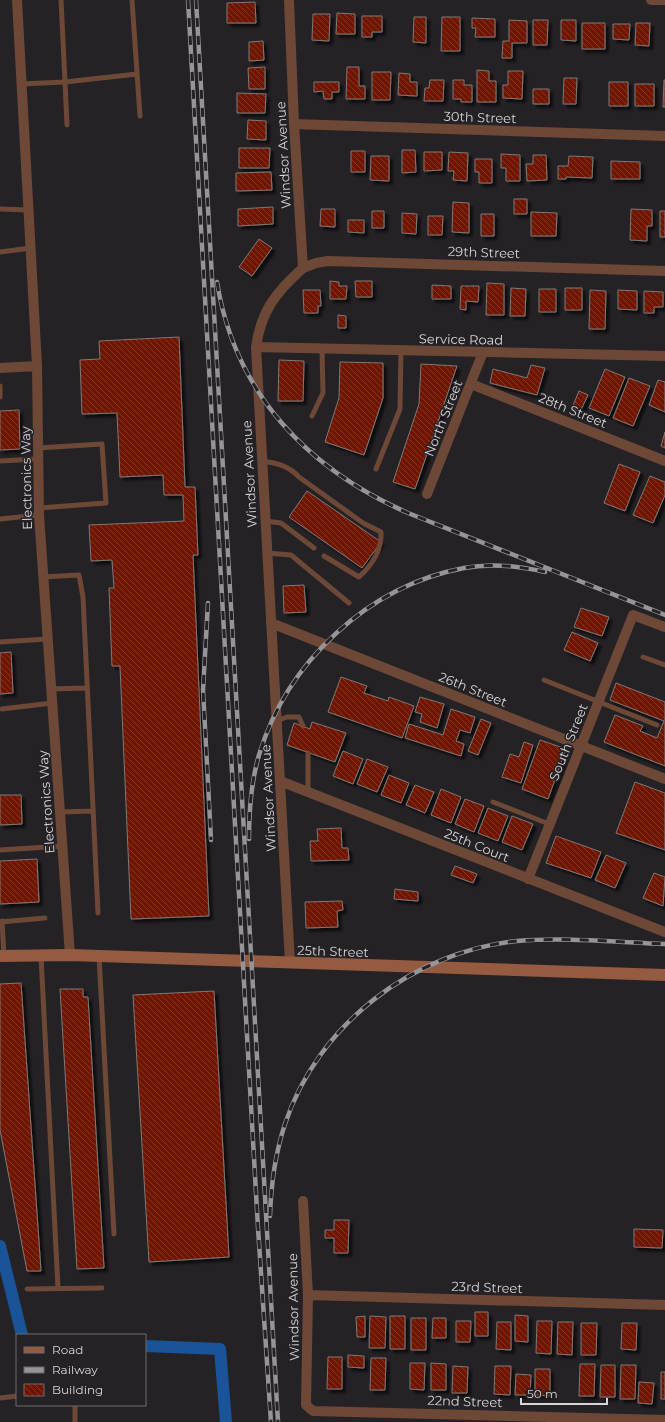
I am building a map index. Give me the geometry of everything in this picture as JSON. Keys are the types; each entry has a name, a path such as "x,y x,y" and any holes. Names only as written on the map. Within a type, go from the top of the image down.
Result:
{"main road":[{"name":"25th Street","path":"2,956 70,955 665,975"}],"street":[{"name":"Electronics Way","path":"17,0 37,366 39,511 70,955"},
{"name":"Windsor Avenue","path":"289,0 294,124 303,268 286,283 269,306 261,323 256,347 290,963"},
{"path":"651,0 665,0"},
{"name":"30th Street","path":"294,124 665,136"},
{"name":"29th Street","path":"303,268 316,263 328,261 665,271"},
{"name":"Service Road","path":"256,347 665,356"},
{"name":"North Street","path":"427,494 483,352"},
{"path":"0,368 37,366"},
{"name":"28th Street","path":"471,384 665,461"},
{"name":"South Street","path":"528,879 633,615 665,628"},
{"name":"26th Street","path":"271,623 665,779"},
{"name":"25th Court","path":"280,781 665,932"},
{"name":"Windsor Avenue","path":"303,1201 308,1295 306,1405 313,1410"},
{"name":"23rd Street","path":"308,1295 665,1305"},
{"name":"22nd Street","path":"313,1410 665,1420"}],"lane":[{"path":"61,0 67,126"},
{"path":"132,0 140,116"},
{"path":"21,84 65,82 137,74"},
{"path":"0,209 28,210"},
{"path":"0,252 31,248"},
{"path":"312,416 323,393 322,349"},
{"path":"376,469 400,408 401,350"},
{"path":"0,386 0,397"},
{"path":"0,519 39,511 106,504 102,444 38,448"},
{"path":"0,461 38,459"},
{"path":"262,461 276,463 292,469 299,477 363,523 381,532 382,544 368,568 359,576 324,556"},
{"path":"265,521 281,523 314,548"},
{"path":"267,553 291,555 350,603"},
{"path":"43,577 79,575 83,597 98,913"},
{"path":"0,642 48,638"},
{"path":"643,657 665,665"},
{"path":"544,680 657,725"},
{"path":"51,689 87,688"},
{"path":"2,709 52,703"},
{"path":"276,722 287,717 299,717 303,726"},
{"path":"308,753 308,792"},
{"path":"493,802 550,824"},
{"path":"60,812 93,811"},
{"path":"0,850 62,846"},
{"path":"2,956 1,922 45,918"},
{"path":"41,955 58,1288"},
{"path":"99,956 114,1234"},
{"path":"27,1289 102,1288"},
{"path":"0,1398 16,1396"},
{"path":"74,1406 75,1422"}],"building":[{"path":"255,2 256,23 227,23 227,3"},
{"path":"337,13 355,14 355,34 336,34"},
{"path":"313,14 330,14 329,41 312,40"},
{"path":"362,16 382,16 382,32 372,32 372,37 362,37"},
{"path":"414,17 426,17 426,43 413,42"},
{"path":"442,17 460,17 460,51 441,51"},
{"path":"472,18 495,19 495,37 475,37 476,28 472,28"},
{"path":"509,20 527,21 527,43 512,43 512,58 502,58 503,41 509,41"},
{"path":"533,20 548,20 547,45 533,45"},
{"path":"561,20 576,20 576,41 561,40"},
{"path":"582,23 605,23 605,49 582,49"},
{"path":"636,23 650,23 649,46 635,45"},
{"path":"613,24 630,24 629,40 613,39"},
{"path":"263,41 264,60 249,61 249,42"},
{"path":"265,67 265,89 249,89 248,68"},
{"path":"347,67 359,67 359,86 365,86 365,99 346,99"},
{"path":"477,70 489,71 489,81 496,81 496,102 477,102"},
{"path":"508,71 523,71 522,99 503,98 503,85 508,85"},
{"path":"372,72 391,72 390,100 372,100"},
{"path":"399,73 410,74 410,82 417,82 417,96 398,95"},
{"path":"564,78 577,78 576,104 563,104"},
{"path":"430,80 444,80 443,101 424,101 425,88 429,88"},
{"path":"453,80 464,80 464,85 472,85 472,102 461,102 461,99 453,99"},
{"path":"664,80 665,107 663,107"},
{"path":"314,82 339,82 339,92 332,92 332,99 324,99 323,91 314,92"},
{"path":"609,82 628,82 628,106 609,106"},
{"path":"635,84 654,84 654,106 635,106"},
{"path":"533,89 549,89 549,104 533,104"},
{"path":"237,93 266,94 265,113 237,113"},
{"path":"248,120 266,121 266,140 247,139"},
{"path":"239,148 270,148 269,168 239,168"},
{"path":"402,150 415,150 416,172 402,173"},
{"path":"351,151 365,151 365,172 351,172"},
{"path":"424,152 442,152 442,170 424,171"},
{"path":"449,152 468,153 467,181 453,180 454,171 448,171"},
{"path":"501,154 520,155 520,181 506,181 506,168 501,168"},
{"path":"533,155 546,155 547,180 527,181 526,164 533,164"},
{"path":"371,156 389,156 389,181 370,180"},
{"path":"569,156 593,157 592,178 566,177 566,179 558,179 558,166 568,166"},
{"path":"475,159 492,159 492,183 479,183 479,172 475,172"},
{"path":"611,161 640,162 640,179 611,179"},
{"path":"271,172 272,190 236,191 236,173"},
{"path":"514,199 527,199 527,214 514,214"},
{"path":"453,202 469,203 469,233 452,232"},
{"path":"273,207 273,224 238,226 238,209"},
{"path":"321,209 335,209 335,227 320,226"},
{"path":"631,209 652,210 652,226 647,226 647,241 630,240"},
{"path":"372,211 384,211 384,228 372,228"},
{"path":"660,211 665,211 665,237 660,237"},
{"path":"531,212 557,213 556,236 531,236"},
{"path":"402,213 417,214 416,234 402,233"},
{"path":"481,214 494,214 494,236 481,236"},
{"path":"428,216 443,216 442,235 428,235"},
{"path":"348,220 364,220 364,233 348,232"},
{"path":"259,239 272,248 252,276 239,267"},
{"path":"330,281 339,282 339,286 347,286 346,299 330,299"},
{"path":"355,281 372,281 372,297 356,297"},
{"path":"487,283 504,284 504,315 486,315"},
{"path":"432,285 451,286 451,299 432,299"},
{"path":"461,286 479,286 478,302 466,301 466,310 460,309"},
{"path":"511,288 526,289 525,316 510,316"},
{"path":"565,288 582,288 582,310 565,310"},
{"path":"539,289 556,289 556,312 539,312"},
{"path":"303,290 320,290 321,306 318,306 318,313 304,313"},
{"path":"590,290 606,291 605,329 589,329"},
{"path":"618,290 637,291 637,310 618,309"},
{"path":"644,291 663,292 663,307 654,307 654,313 644,313"},
{"path":"338,315 346,316 346,328 338,328"},
{"path":"179,337 185,487 195,487 198,555 193,555 209,916 131,919 120,666 112,666 109,588 114,588 112,560 91,561 89,525 184,521 183,495 164,495 163,475 120,477 117,413 82,414 80,360 100,359 99,341"},
{"path":"279,360 304,361 303,401 278,401"},
{"path":"340,362 383,363 383,398 364,455 325,442 339,398"},
{"path":"421,364 457,366 415,489 393,482 419,404"},
{"path":"531,365 545,368 537,395 490,383 493,369 527,378"},
{"path":"605,369 625,377 609,416 589,408"},
{"path":"629,378 650,386 633,426 613,418"},
{"path":"658,380 665,382 665,412 649,405"},
{"path":"579,391 588,395 580,412 572,408"},
{"path":"19,410 20,449 0,450 0,411"},
{"path":"665,432 665,448 661,446"},
{"path":"619,464 640,472 625,511 604,503"},
{"path":"650,476 665,482 665,495 653,523 633,515"},
{"path":"307,491 381,542 362,568 289,517"},
{"path":"304,585 306,612 284,613 283,586"},
{"path":"581,608 609,617 602,636 574,627"},
{"path":"572,632 598,643 590,661 564,650"},
{"path":"11,652 13,693 0,694 0,653"},
{"path":"341,677 367,686 364,693 388,701 389,697 414,706 402,738 328,712"},
{"path":"616,683 665,702 665,766 604,742 615,715 643,726 640,731 657,738 664,721 610,700"},
{"path":"420,697 444,704 437,728 420,722 422,714 415,712"},
{"path":"451,709 475,717 470,733 460,730 456,741 464,744 461,756 405,738 409,724 443,735"},
{"path":"481,719 491,723 478,755 468,751"},
{"path":"312,722 346,733 335,762 287,745 294,723 310,729"},
{"path":"540,740 566,749 548,799 522,789"},
{"path":"524,742 533,745 521,783 502,777 510,754 519,757"},
{"path":"343,751 363,759 353,784 333,776"},
{"path":"367,759 388,767 377,792 357,784"},
{"path":"389,775 409,783 401,803 381,795"},
{"path":"635,782 665,793 665,850 616,833"},
{"path":"415,785 434,792 425,813 406,805"},
{"path":"441,789 461,797 451,823 431,815"},
{"path":"0,795 21,795 22,824 0,825"},
{"path":"465,799 484,806 474,832 455,824"},
{"path":"488,808 508,816 498,841 478,833"},
{"path":"512,816 533,824 522,850 502,842"},
{"path":"341,828 342,848 348,848 349,860 311,861 310,841 318,841 317,829"},
{"path":"556,836 601,852 591,878 546,863"},
{"path":"606,855 626,863 615,888 595,880"},
{"path":"37,859 39,902 0,904 0,861"},
{"path":"455,866 477,874 473,883 451,875"},
{"path":"654,873 665,877 663,906 643,898"},
{"path":"395,889 418,892 418,901 394,899"},
{"path":"342,901 343,910 337,911 338,927 306,928 305,902"},
{"path":"21,983 41,1271 27,1271 0,1130 0,984"},
{"path":"60,989 83,989 83,997 88,997 104,1268 77,1269"},
{"path":"214,991 229,1257 149,1262 133,995"},
{"path":"334,1220 349,1220 348,1253 334,1253 334,1238 325,1238 325,1230 334,1230"},
{"path":"634,1229 663,1230 662,1248 634,1247"},
{"path":"475,1312 488,1312 488,1336 475,1336"},
{"path":"515,1315 528,1316 528,1342 515,1341"},
{"path":"365,1316 365,1337 357,1337 356,1317"},
{"path":"370,1316 386,1317 385,1348 369,1348"},
{"path":"390,1316 405,1316 405,1349 390,1349"},
{"path":"411,1318 426,1318 426,1350 411,1350"},
{"path":"433,1318 446,1318 446,1338 432,1338"},
{"path":"456,1321 471,1321 470,1342 456,1342"},
{"path":"537,1321 552,1321 551,1354 536,1353"},
{"path":"497,1322 511,1322 511,1350 496,1349"},
{"path":"558,1322 573,1322 572,1355 557,1354"},
{"path":"581,1323 597,1323 596,1355 581,1355"},
{"path":"622,1323 637,1323 636,1350 621,1349"},
{"path":"348,1355 364,1356 364,1368 348,1367"},
{"path":"328,1357 342,1357 342,1389 327,1389"},
{"path":"371,1358 386,1358 385,1390 370,1390"},
{"path":"410,1363 425,1363 424,1390 410,1389"},
{"path":"431,1363 446,1364 446,1390 431,1390"},
{"path":"580,1364 595,1364 594,1396 579,1396"},
{"path":"601,1365 615,1365 615,1397 600,1397"},
{"path":"621,1365 636,1365 635,1399 620,1399"},
{"path":"453,1366 468,1367 467,1393 452,1393"},
{"path":"495,1366 511,1366 510,1395 494,1394"},
{"path":"535,1369 550,1369 550,1396 535,1395"},
{"path":"661,1372 665,1372 665,1399 661,1399"},
{"path":"516,1374 531,1375 530,1395 515,1395"},
{"path":"639,1382 654,1383 652,1404 638,1403"}],"waterway":[{"path":"0,1246 22,1334"},
{"path":"146,1346 220,1349 226,1422"}],"railway":[{"path":"188,0 258,1228 271,1422"},
{"path":"196,0 278,1422"},
{"path":"217,282 226,322 240,359 259,393 282,423 308,450 338,474 372,495 408,513 665,615"},
{"path":"249,839 252,786 259,755 272,721 289,689 311,660 336,633 364,611 395,592 429,577 474,566 494,565 525,568 545,572"},
{"path":"208,603 203,690 211,840"},
{"path":"270,1216 271,1193 276,1158 285,1124 300,1088 321,1055 345,1025 374,999 407,977 442,960 479,948 517,941 535,940 591,940 665,944"}]}
